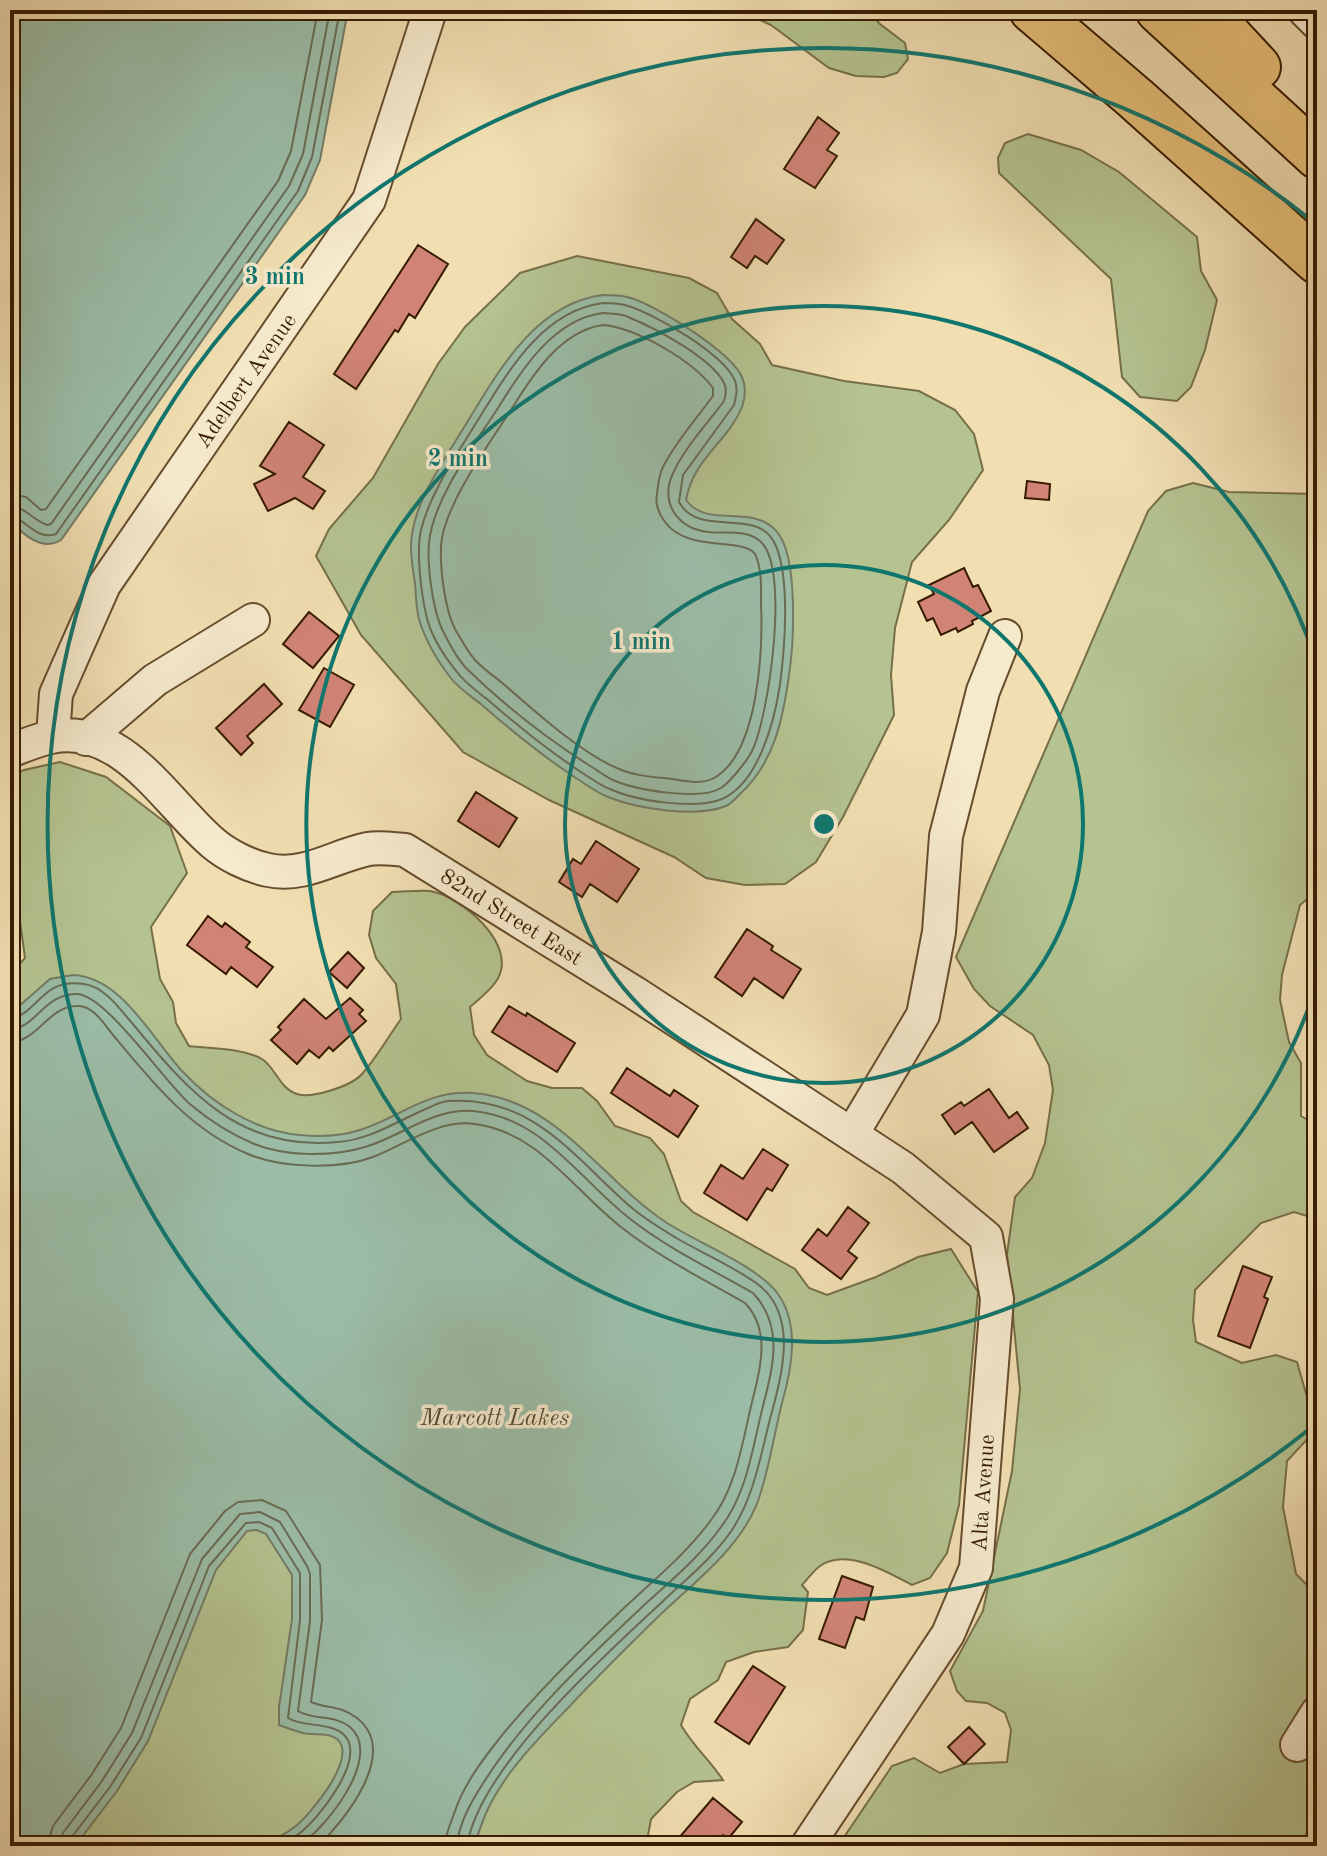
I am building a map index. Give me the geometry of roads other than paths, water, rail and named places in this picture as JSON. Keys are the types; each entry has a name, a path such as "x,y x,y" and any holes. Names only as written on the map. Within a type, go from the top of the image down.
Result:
{"highway":[{"path":"1032,10 1317,260"},
{"path":"1050,10 1317,260"},
{"path":"1158,10 1317,156"},
{"path":"1205,10 1317,131"}],"street":[{"path":"1304,10 1317,23"},
{"name":"Adelbert Avenue","path":"53,736 56,694 104,585 369,200 428,17"},
{"path":"86,739 155,680 253,620"},
{"path":"852,1134 923,1015 939,932 946,836 983,691 1005,636"},
{"name":"82nd Street East","path":"10,751 53,736 86,739 105,745 131,760 214,844 241,860 268,870 296,873 370,849 405,850 635,993 852,1134 903,1168 986,1237"},
{"name":"Alta Avenue","path":"807,1846 948,1634 976,1568 997,1299 986,1237"},
{"path":"1297,1745 1317,1713"}],"water":[{"path":"10,10 348,10 320,160 305,195 61,540 47,544 27,536 10,521"},
{"path":"603,295 627,297 655,309 708,342 742,377 742,407 696,472 686,500 695,509 706,513 757,519 768,524 778,533 789,562 793,601 792,643 780,724 769,754 752,782 730,804 714,810 683,812 635,805 601,794 569,773 518,736 453,681 432,650 418,615 411,556 412,533 434,476 500,370 534,329 554,313 577,301"},
{"name":"Marcott Lakes","path":"73,975 91,978 106,986 135,1012 195,1084 221,1105 267,1128 307,1136 345,1134 375,1125 427,1100 456,1093 502,1098 529,1109 576,1143 664,1221 756,1273 778,1294 785,1306 792,1333 789,1376 764,1482 748,1522 715,1564 613,1661 522,1757 494,1797 474,1846 258,1846 292,1829 311,1810 336,1773 342,1750 339,1741 331,1736 303,1733 279,1725 292,1619 292,1575 266,1534 257,1530 247,1531 216,1570 148,1741 117,1791 75,1846 10,1846 10,1014 50,979"}]}
